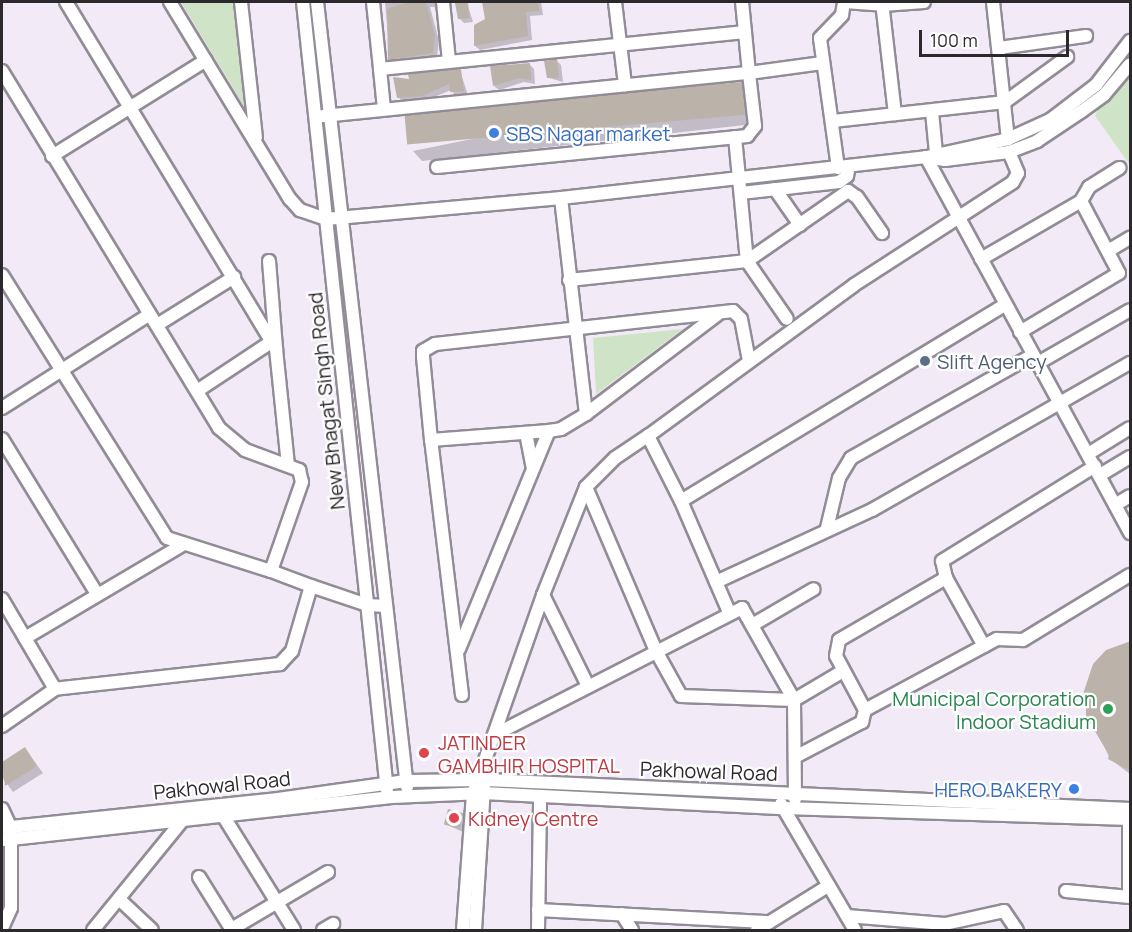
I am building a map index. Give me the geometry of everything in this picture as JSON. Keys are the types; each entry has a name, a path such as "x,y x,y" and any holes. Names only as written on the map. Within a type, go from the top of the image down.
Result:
{"street":[{"path":"66,2 234,277 273,346"},
{"path":"170,2 300,210 326,219 740,180 931,155 945,160 1037,141 1104,95 1131,64"},
{"path":"241,2 257,141"},
{"name":"New Bhagat Singh Road","path":"303,2 387,797"},
{"name":"New Bhagat Singh Road","path":"317,2 408,796"},
{"path":"373,2 384,109"},
{"path":"443,2 449,62"},
{"path":"615,2 625,85"},
{"path":"437,167 735,137 753,133 755,126 742,2"},
{"path":"741,193 839,182 847,176 833,121 822,63 820,38 842,15 844,2 924,2"},
{"path":"464,930 478,794 482,777 494,735 543,595 586,487 615,458 749,361 957,214 1017,178 1009,146 993,2"},
{"path":"883,3 895,114"},
{"path":"380,69 745,32"},
{"path":"999,48 1086,36"},
{"path":"1009,146 1050,120 1096,85 1131,41"},
{"path":"833,121 932,112 1005,102 1067,57"},
{"path":"52,156 206,60"},
{"path":"315,117 749,73 822,63"},
{"path":"2,71 197,391 231,441 299,470 302,482 271,571"},
{"path":"932,112 931,155 957,214 1131,533"},
{"path":"735,137 747,261 787,319"},
{"path":"981,259 1081,201 1089,187 1120,168"},
{"path":"775,189 800,225"},
{"path":"569,280 747,261 848,191 857,197 882,233"},
{"path":"561,198 586,414"},
{"path":"1020,332 1116,276 1119,269 1081,201"},
{"path":"1108,251 1131,238"},
{"path":"269,261 273,346 288,465"},
{"path":"2,275 6,291 60,371 156,525 167,538 182,545 271,571 367,605 386,606"},
{"path":"157,325 234,277"},
{"path":"681,501 1005,305"},
{"path":"827,528 839,478 851,458 1131,310"},
{"path":"462,695 430,440 423,357 428,347 737,313 749,361"},
{"path":"2,408 150,314"},
{"path":"430,440 561,429 586,414 718,314"},
{"path":"197,391 273,346"},
{"path":"716,582 903,493 1131,363"},
{"path":"1088,454 1131,428"},
{"path":"458,652 532,465 549,431"},
{"path":"526,433 532,465"},
{"path":"648,436 681,501 729,612"},
{"path":"2,439 97,594"},
{"path":"984,646 946,578 942,561 1097,470 1131,457"},
{"path":"586,487 656,651 681,696 794,700 843,671"},
{"path":"1115,505 1131,495"},
{"path":"25,639 182,545"},
{"path":"865,710 1000,638 1023,640 1131,575"},
{"path":"795,757 862,722 865,710 834,651 839,640 946,578"},
{"path":"2,726 55,689 271,668 292,651 311,586"},
{"path":"754,624 814,589"},
{"path":"543,595 588,686"},
{"path":"2,599 55,689"},
{"path":"494,735 729,612 742,608 754,624 794,700 796,809"},
{"name":"Pakhowal Road","path":"6,834 278,800 387,783 482,777 795,793 1130,816"},
{"path":"776,792 783,808 855,930"},
{"path":"476,930 478,794"},
{"name":"Pakhowal Road","path":"6,834 182,822 387,797 478,794 796,809 1130,816"},
{"path":"538,930 540,796"},
{"path":"2,809 11,908 2,928"},
{"path":"1066,891 1130,896 1130,816"},
{"path":"224,817 294,930"},
{"path":"93,930 182,822"},
{"path":"200,877 231,930 328,872"},
{"path":"757,930 828,886"},
{"path":"119,899 152,930"},
{"path":"538,910 770,922"},
{"path":"847,916 946,927 1004,911 1017,930"},
{"path":"622,914 632,930"}],"green space":[{"path":"181,2 234,2 245,108"},
{"path":"1130,47 1130,165 1095,116 1114,72"},
{"path":"683,329 596,394 593,338"}],"building":[{"path":"410,2 426,2 435,36 433,53 388,60 387,9"},
{"path":"468,2 469,18 458,19 455,3"},
{"path":"482,2 538,2 539,11 526,12 528,36 474,46 474,25 485,19"},
{"path":"557,59 559,78 547,78 544,61"},
{"path":"530,63 531,80 519,78 493,86 490,66"},
{"path":"461,69 464,91 450,92 449,84 422,96 397,98 393,77 409,79 408,74"},
{"name":"SBS Nagar market","path":"742,82 745,115 407,144 404,112"},
{"name":"Municipal Corporation Indoor Stadium","path":"1131,641 1131,771 1108,759 1109,755 1086,716 1086,702 1081,700 1093,664 1106,650"},
{"path":"25,747 37,766 5,786 2,762"},
{"path":"448,809 463,813 459,829 444,824"}],"place":[{"name":"SBS Nagar market","path":"494,133"},
{"name":"Slift Agency","path":"925,361"},
{"name":"Municipal Corporation Indoor Stadium","path":"1108,709"},
{"name":"JATINDER GAMBHIR HOSPITAL","path":"424,753"},
{"name":"HERO BAKERY","path":"1074,789"},
{"name":"Kidney Centre","path":"454,818"}]}
